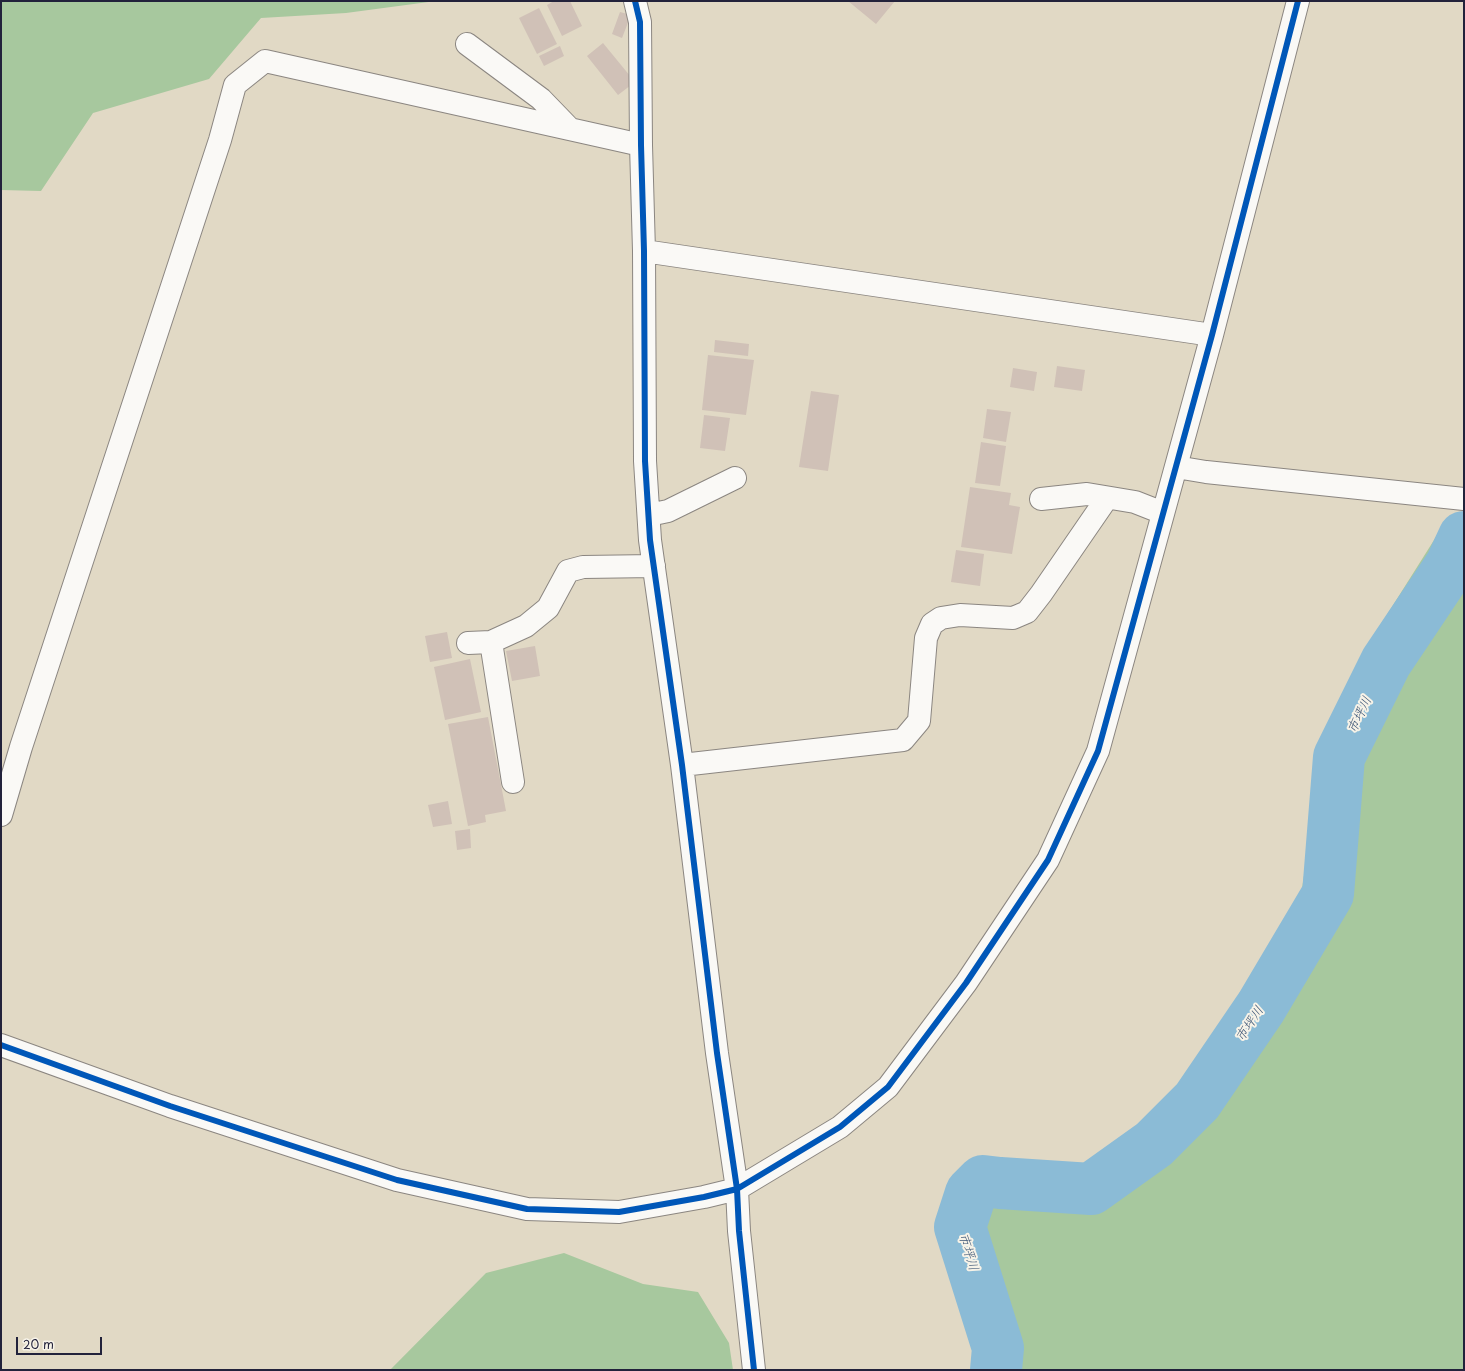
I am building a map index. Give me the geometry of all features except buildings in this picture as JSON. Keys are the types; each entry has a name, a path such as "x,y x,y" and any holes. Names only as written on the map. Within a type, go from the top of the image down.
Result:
{"street":[{"path":"635,1 640,22 640,145 644,251 645,461 650,540 682,765 717,1053 737,1189 739,1230 754,1370"},
{"path":"1,1045 170,1106 397,1180 527,1209 619,1212 704,1197 737,1189 840,1127 888,1087 966,983 1048,860 1098,750 1212,335 1298,1"},
{"path":"467,44 541,99 570,129"},
{"path":"1,815 21,747 220,140 235,85 265,61 640,145"},
{"path":"644,251 1212,335"},
{"path":"1176,467 1214,473 1464,500"},
{"path":"649,515 668,511 735,478"},
{"path":"1041,499 1087,494 1135,502 1163,513"},
{"path":"682,765 903,740 919,721 926,638 932,624 941,618 960,615 1013,618 1027,612 1041,594 1106,498"},
{"path":"468,643 491,642 526,626 548,608 568,571 583,567 654,566"},
{"path":"491,642 513,782"}],"green space":[{"path":"1,1 436,1 346,13 261,18 209,79 93,113 41,191 1,190"},
{"path":"1446,521 1464,523 1464,1370 998,1370 1001,1327 984,1220 1007,1184 1105,1174 1231,1044 1299,909 1324,740 1361,656"},
{"path":"564,1253 643,1284 698,1292 729,1343 733,1370 390,1370 486,1273"}],"waterway":[{"name":"市坪川","path":"996,1370 998,1348 960,1227 971,1193 983,1181 1091,1189 1154,1144 1197,1101 1261,1007 1328,894 1339,757 1386,662 1451,565 1464,537"}],"cycle path":[{"path":"635,1 640,22 644,251 645,461 650,540 682,765 717,1053 737,1189 739,1231 754,1370"},
{"path":"1,1045 170,1106 397,1180 527,1209 619,1212 704,1197 737,1189 840,1127 888,1087 966,983 1048,860 1098,751 1212,335 1298,1"}]}
